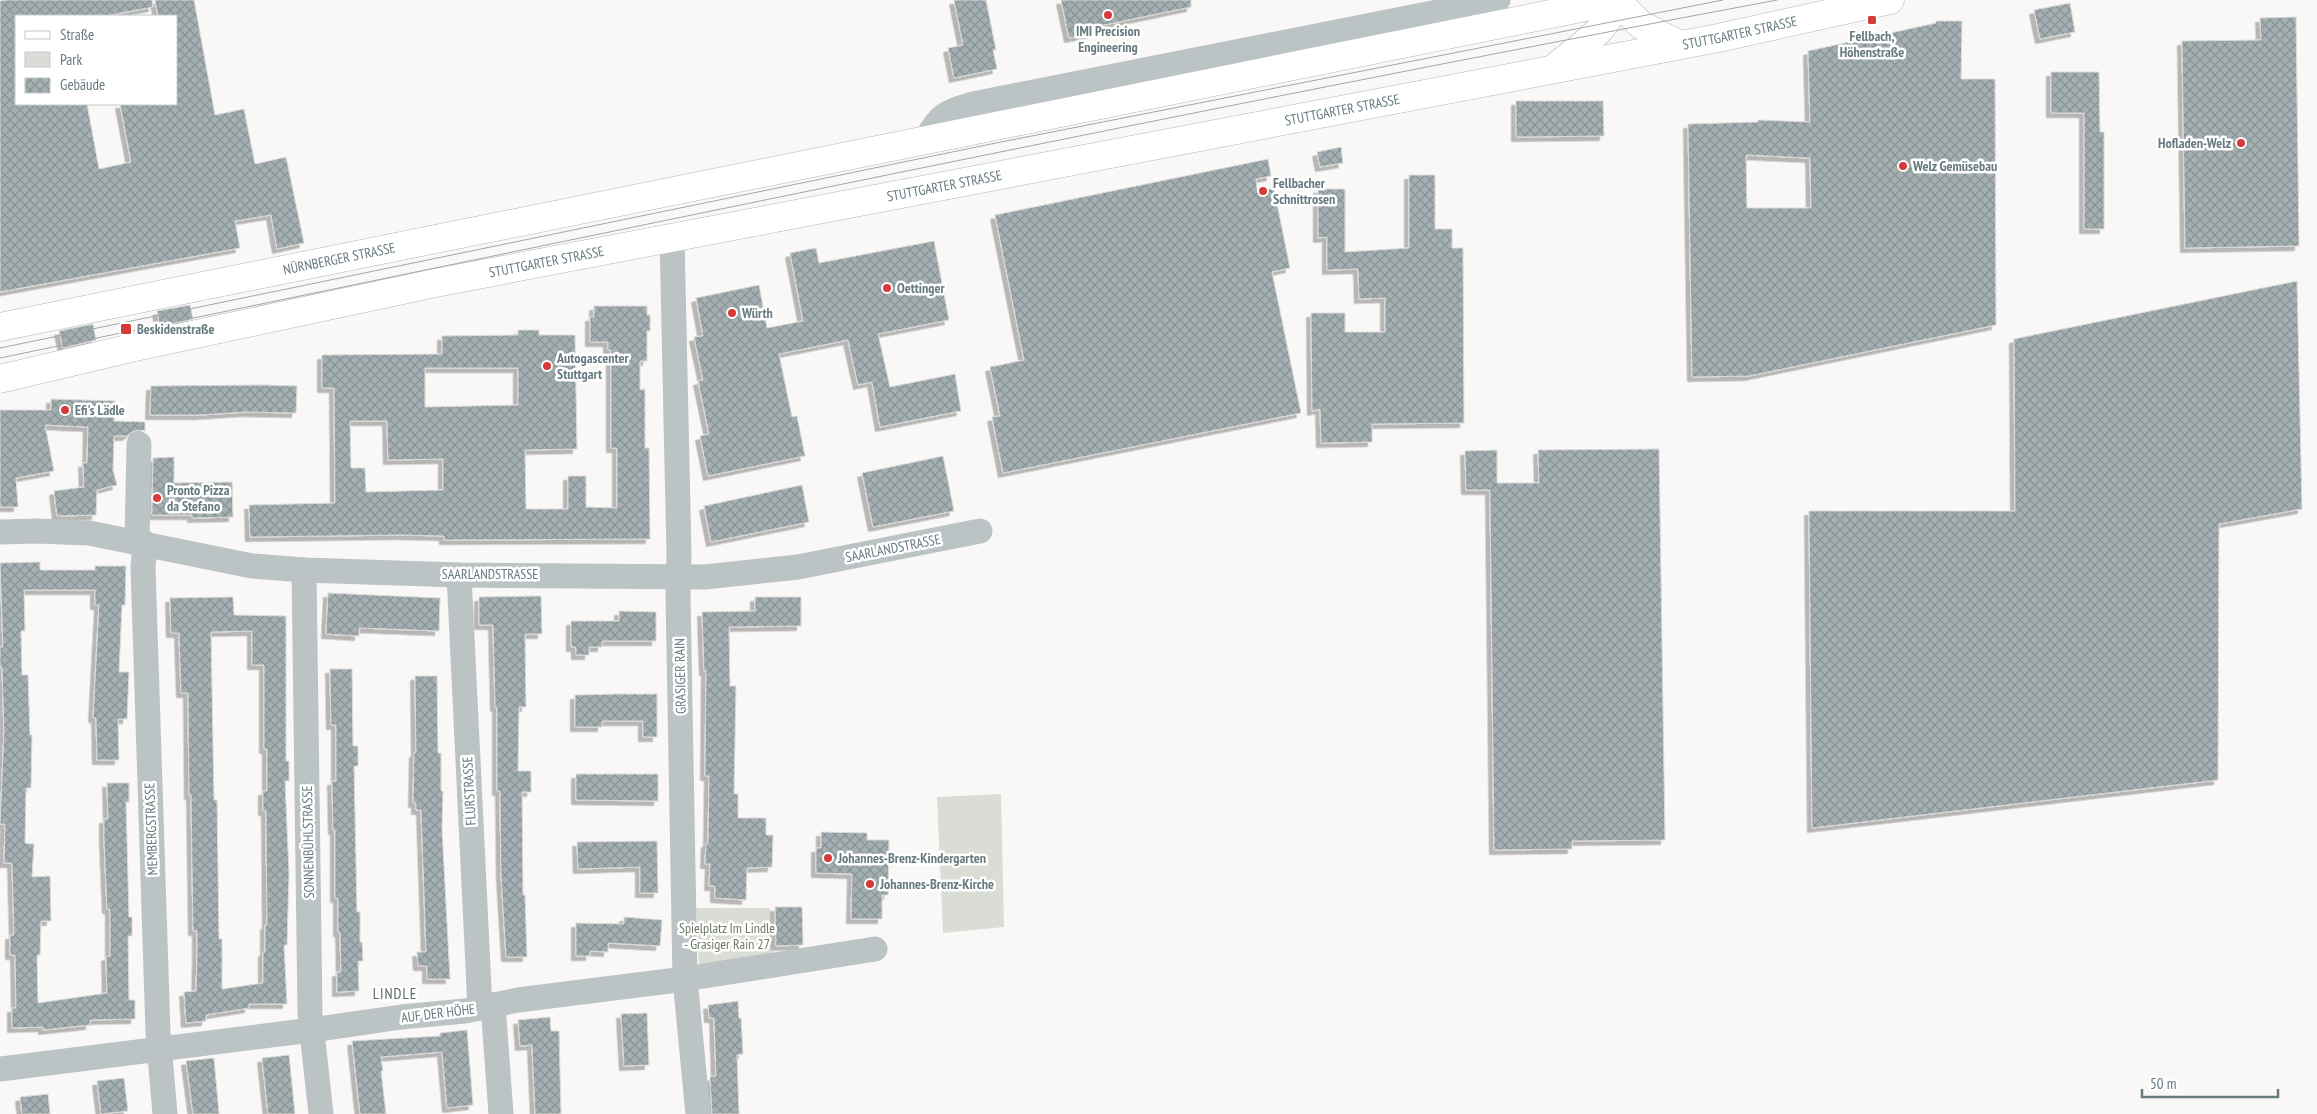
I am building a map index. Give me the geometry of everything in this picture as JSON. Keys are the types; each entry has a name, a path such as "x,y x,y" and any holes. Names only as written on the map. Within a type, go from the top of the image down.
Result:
{"main road":[{"path":"925,141 1618,0"},
{"path":"1618,0 1641,25 1678,44"},
{"path":"1555,67 1598,33 1618,0"},
{"name":"STUTTGARTER STRASSE","path":"0,379 131,348 416,287 1555,67 1718,38 1890,0"},
{"name":"NÜRNBERGER STRASSE","path":"0,328 925,141"}],"street":[{"path":"925,141 935,124 946,112 973,104 1498,0"},
{"name":"GRASIGER RAIN","path":"672,237 685,979 698,1114"},
{"name":"MEMBERGSTRASSE","path":"138,444 159,1050 165,1114"},
{"name":"SAARLANDSTRASSE","path":"0,532 89,533 252,566 304,570 459,575 704,577 798,567 980,531"},
{"name":"SONNENBÜHLSTRASSE","path":"304,570 312,1030 321,1114"},
{"name":"FLURSTRASSE","path":"459,575 486,1007 501,1114"},
{"name":"AUF DER HÖHE","path":"0,1068 159,1050 486,1007 518,1000 685,979 876,949"}],"green space":[{"path":"1001,794 1004,927 943,933 937,797"},
{"name":"Spielplatz Im Lindle - Grasiger Rain 27","path":"696,908 770,908 772,957 699,969"}],"building":[{"path":"152,0 153,7 110,15 15,15 15,105 87,105 99,169 131,162 120,105 178,105 178,15 158,15 155,0 194,0 215,115 244,109 255,164 286,157 304,243 277,249 271,215 235,221 240,248 0,292 0,1"},
{"path":"954,0 986,0 996,50 993,50 997,69 954,78 948,48 963,45"},
{"name":"IMI Precision Engineering","path":"1061,0 1191,0 1191,7 1099,26 1100,32 1069,38"},
{"path":"2070,3 2075,32 2040,39 2034,10"},
{"name":"Hofladen-Welz","path":"2296,17 2299,246 2185,248 2182,41 2261,40 2260,18"},
{"name":"Welz Gemüsebau","path":"1936,21 1962,21 1961,79 1995,79 1996,325 1749,376 1692,377 1688,124 1758,122 1758,120 1810,122 1808,51 1936,23","holes":["1746,155 1810,158 1811,208 1747,208"]},
{"path":"2051,72 2099,72 2100,132 2104,132 2104,229 2084,229 2084,113 2051,113"},
{"path":"1516,101 1603,101 1604,136 1516,137"},
{"path":"1341,147 1343,163 1320,167 1317,152"},
{"path":"1268,159 1271,176 1256,179 1257,189 1274,189 1290,268 1272,272 1301,413 1003,473 992,417 1000,416 990,367 1024,360 995,215"},
{"path":"1409,175 1435,175 1435,229 1452,229 1452,248 1463,248 1464,423 1372,424 1372,442 1321,443 1320,409 1312,411 1311,313 1345,313 1345,332 1385,332 1385,298 1359,299 1358,269 1327,270 1327,237 1318,238 1318,189 1345,189 1345,252 1409,248"},
{"path":"934,241 949,320 878,334 890,387 955,374 961,411 880,427 872,382 858,385 848,340 779,354 792,417 797,416 805,456 708,476 700,436 709,434 698,381 703,380 694,337 703,336 696,298 759,285 767,328 803,321 790,253 816,248 819,263"},
{"path":"2297,281 2302,509 2219,524 2218,780 1812,828 1809,511 2015,511 2014,339"},
{"path":"190,305 193,319 160,326 157,311"},
{"path":"594,306 647,306 647,315 650,315 650,331 647,331 647,361 640,361 640,390 645,389 645,448 649,448 650,539 444,540 444,536 402,535 250,537 249,505 335,503 334,388 322,388 322,355 442,354 442,336 518,335 518,330 539,330 539,335 575,335 577,449 525,450 526,509 568,509 568,476 586,476 586,507 617,508 617,448 611,448 611,350 608,350 608,342 590,342 590,317 594,317","holes":["425,368 518,368 518,405 425,407","350,421 387,421 388,460 443,459 443,490 366,492 365,468 351,468"]},
{"path":"93,324 96,340 63,348 59,331"},
{"path":"151,386 297,386 296,413 246,412 200,415 150,415"},
{"path":"51,399 115,401 114,421 145,422 145,431 139,430 127,436 114,436 113,470 117,485 97,490 96,515 57,516 54,491 84,487 83,463 87,463 88,427 45,425 54,471 16,478 18,507 0,507 0,410 51,410"},
{"path":"1659,449 1665,840 1572,841 1572,849 1494,850 1490,490 1466,490 1465,451 1497,450 1497,483 1539,483 1538,450"},
{"path":"943,456 954,511 873,527 862,473"},
{"path":"174,457 174,483 232,482 233,517 192,518 192,515 152,515 153,458"},
{"path":"802,485 809,522 711,542 704,506"},
{"path":"40,562 40,570 95,570 95,566 126,566 125,605 122,605 119,672 129,672 127,719 118,719 119,760 97,760 96,718 93,718 99,605 95,605 95,590 24,590 25,631 21,631 22,675 28,675 30,735 32,735 31,788 26,788 25,843 34,844 32,877 50,876 51,921 41,921 40,955 37,955 38,1003 107,993 106,957 110,956 110,909 107,909 104,819 108,819 107,783 129,783 129,802 126,802 129,917 132,917 132,936 128,936 129,1000 135,1000 135,1019 90,1020 90,1025 43,1030 43,1027 12,1028 12,1008 16,1008 15,955 10,955 10,935 14,935 12,863 4,863 5,824 0,824 4,733 2,667 0,667 0,647 3,647 0,563"},
{"path":"328,593 440,598 439,631 359,628 359,636 326,634"},
{"path":"541,596 542,634 525,634 526,707 519,707 518,771 531,771 531,792 522,792 523,895 525,895 527,957 506,957 501,875 500,791 497,791 497,707 495,707 493,625 479,625 479,597"},
{"path":"233,597 234,615 286,616 286,761 289,761 289,781 285,781 289,874 287,945 284,945 287,1004 249,1004 249,1008 206,1015 206,1021 186,1023 184,992 196,991 197,931 193,931 188,693 181,693 179,633 171,633 170,598","holes":["252,631 252,665 264,665 264,749 267,749 267,791 263,791 263,811 266,811 267,925 265,925 265,952 263,952 263,983 222,989 222,939 219,939 217,800 214,800 211,632"]},
{"path":"755,597 801,597 801,626 729,627 730,686 736,686 734,794 738,794 738,818 766,818 766,835 773,835 772,867 747,868 746,900 715,898 715,886 709,886 710,864 705,864 706,843 708,843 709,776 705,776 706,671 704,671 702,612 755,611"},
{"path":"619,611 656,612 656,641 602,641 602,647 589,647 589,655 576,655 576,647 571,647 571,621 619,621"},
{"path":"330,669 352,669 353,746 358,746 358,766 354,766 357,912 360,912 360,942 362,942 363,961 358,961 359,991 337,992 337,972 341,972 338,898 335,898 335,830 333,830 332,781 336,781 336,725 331,725"},
{"path":"415,676 437,676 438,753 441,753 442,829 450,979 427,979 427,966 418,966 417,952 426,952 421,810 416,810 416,803 413,803 414,753 416,753"},
{"path":"657,694 657,737 643,737 643,721 602,721 602,727 575,727 575,695"},
{"path":"576,774 658,774 658,801 576,800"},
{"name":"Johannes-Brenz-Kirche","path":"821,832 867,833 867,840 889,840 888,895 882,895 882,919 851,919 852,874 816,873 816,848 821,848"},
{"path":"657,841 658,893 640,893 640,867 578,869 577,842"},
{"path":"775,907 802,907 803,945 776,946"},
{"path":"624,917 662,920 660,946 608,943 608,952 590,951 590,956 576,956 576,923 624,924"},
{"path":"738,1001 743,1054 737,1055 739,1114 712,1114 710,1077 716,1076 714,1018 709,1018 708,1005"},
{"path":"647,1013 649,1065 624,1066 621,1014"},
{"path":"550,1017 551,1031 559,1031 561,1114 535,1114 532,1045 520,1046 518,1020"},
{"path":"467,1030 473,1105 447,1108 442,1052 381,1057 386,1114 360,1114 352,1041 440,1036 440,1033"},
{"path":"289,1055 295,1114 268,1114 262,1058"},
{"path":"214,1058 219,1114 193,1114 186,1061"},
{"path":"124,1078 128,1111 101,1114 97,1081"},
{"path":"48,1094 50,1114 22,1114 20,1097"}],"tram line":[{"path":"0,348 991,144 1723,0"},
{"path":"0,358 1110,130 1777,0"}],"place":[{"name":"IMI Precision Engineering","path":"1108,15"},
{"name":"Fellbach, Höhenstraße","path":"1872,20"},
{"name":"Hofladen-Welz","path":"2241,143"},
{"name":"Welz Gemüsebau","path":"1903,166"},
{"name":"Fellbacher Schnittrosen","path":"1263,191"},
{"name":"Oettinger","path":"887,288"},
{"name":"Würth","path":"732,313"},
{"name":"Beskidenstraße","path":"126,329"},
{"name":"Autogascenter Stuttgart","path":"547,366"},
{"name":"Efi's Lädle","path":"65,410"},
{"name":"Pronto Pizza da Stefano","path":"157,498"},
{"name":"Johannes-Brenz-Kindergarten","path":"828,858"},
{"name":"Johannes-Brenz-Kirche","path":"870,884"}],"district":[{"name":"LINDLE","path":"395,993"}]}
